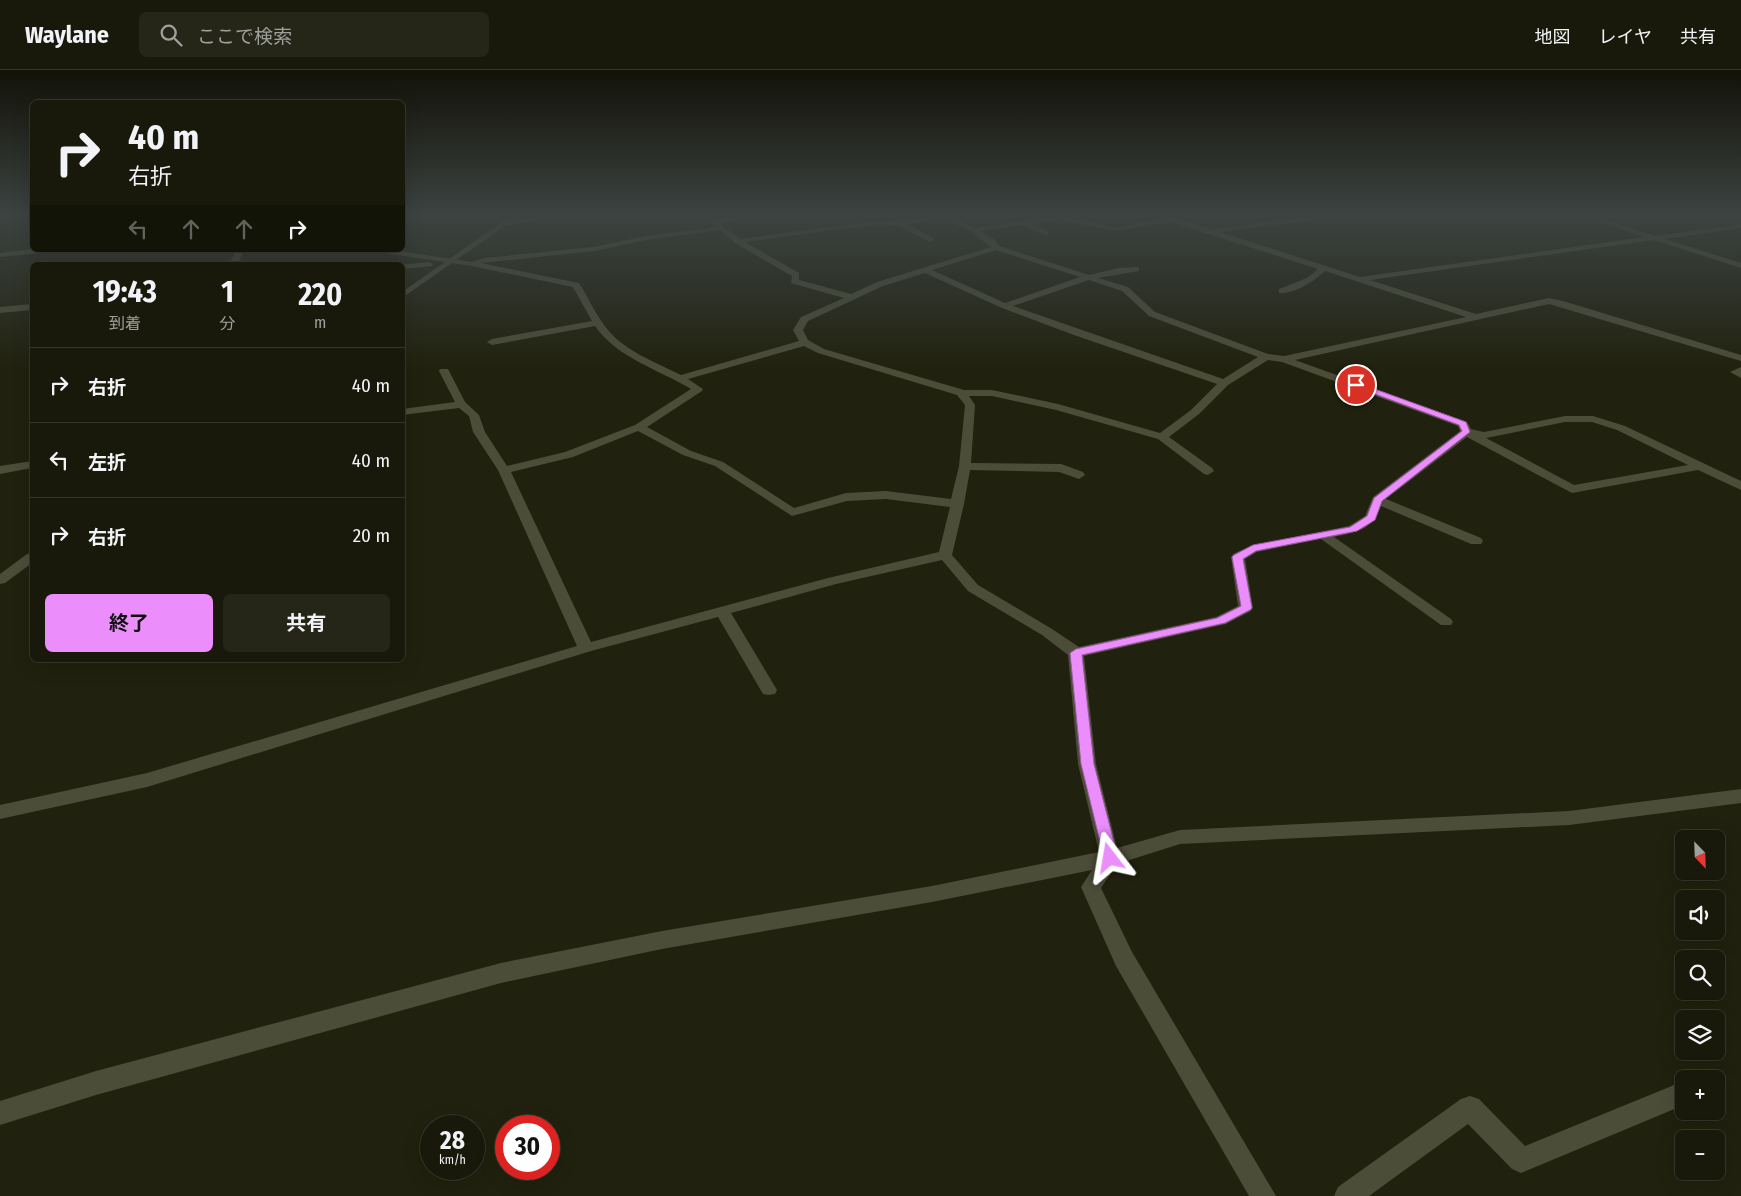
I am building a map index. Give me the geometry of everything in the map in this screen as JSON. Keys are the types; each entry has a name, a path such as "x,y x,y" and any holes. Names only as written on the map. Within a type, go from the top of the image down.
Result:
{"street":[{"path":"405,294 446,266"},
{"path":"480,266 576,284 598,323 608,336 698,389 639,427 569,455 504,470"},
{"path":"780,266 796,275 794,281 851,297"},
{"path":"939,266 880,284 804,319 798,330 804,342 821,351 960,393 992,393 1058,407 1162,438 1208,471"},
{"path":"1049,266 1125,290 1152,314 1266,357 1284,359 1463,424 1466,432 1572,489 1700,466"},
{"path":"1316,266 1474,317"},
{"path":"1361,279 1457,266"},
{"path":"1282,291 1310,280 1324,268"},
{"path":"1005,306 1089,279 1123,270 1136,269"},
{"path":"925,270 1005,306 1076,333 1224,382"},
{"path":"1284,359 1549,302 1563,304 1741,358"},
{"path":"0,310 30,307"},
{"path":"492,342 598,323"},
{"path":"680,378 789,348 804,342"},
{"path":"1162,438 1195,412 1224,382 1266,357"},
{"path":"1741,370 1735,372 1741,375"},
{"path":"444,371 460,404 474,415 479,432 504,470 586,648"},
{"path":"945,555 958,504 965,466 970,405 960,393"},
{"path":"405,412 460,404"},
{"path":"1076,653 1221,621 1246,608 1238,557 1253,548 1353,529 1371,518 1377,500 1466,432 1484,435 1565,419 1593,419 1621,428 1741,486"},
{"path":"639,427 687,453 720,464 792,512 846,498 886,494 958,504"},
{"path":"0,470 30,465"},
{"path":"965,466 1061,468 1079,475"},
{"path":"1377,500 1476,541"},
{"path":"1323,535 1446,622"},
{"path":"0,812 147,780 586,648 833,581 945,555"},
{"path":"945,555 973,588 1047,632 1076,653 1088,764 1110,858 1091,887 1124,958 1263,1196"},
{"path":"0,580 30,558"},
{"path":"722,611 769,690"},
{"path":"0,1113 96,1083 501,972 662,940 932,894 1110,858 1180,837 1569,818 1741,796"},
{"path":"1347,1196 1470,1108 1521,1160 1675,1097"}],"route":[{"path":"1110,858 1088,764 1076,653 1221,621 1246,608 1238,557 1253,548 1353,529 1371,518 1377,500 1466,432 1463,424 1356,385"}]}
